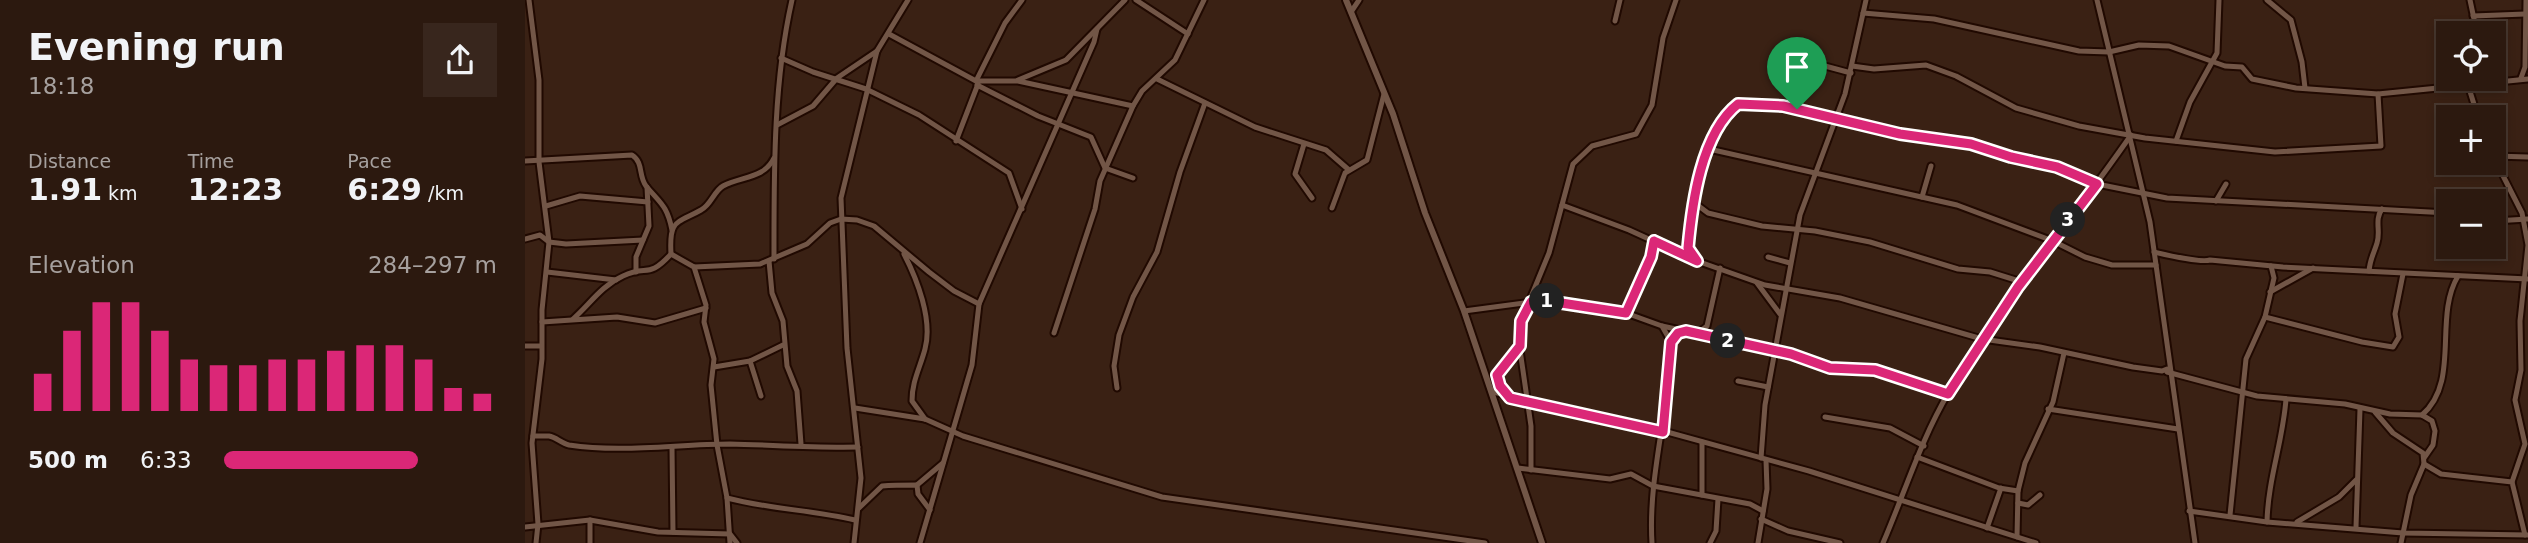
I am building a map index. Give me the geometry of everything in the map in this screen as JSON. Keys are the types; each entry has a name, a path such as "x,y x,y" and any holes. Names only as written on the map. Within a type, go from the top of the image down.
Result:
{"street":[{"path":"529,0 539,80 540,162 549,242 533,436 528,450 538,524 536,543"},
{"path":"792,0 781,58 774,158 772,293 783,321 783,345 797,391 801,444"},
{"path":"854,543 861,478 847,348 841,219 843,182 877,51 908,0"},
{"path":"956,141 977,82 1005,23 1022,0"},
{"path":"1018,80 1066,60 1125,0"},
{"path":"1136,0 1188,34"},
{"path":"1054,333 1095,209 1105,168 1133,106 1142,91 1175,60 1204,0"},
{"path":"1346,0 1384,94 1464,311 1542,543"},
{"path":"1351,12 1359,0"},
{"path":"1615,21 1620,0"},
{"path":"1531,470 1528,401 1520,346 1521,321 1531,302 1576,160 1592,146 1631,138 1640,130 1652,105 1663,38 1676,0"},
{"path":"2097,0 2144,192 2195,543"},
{"path":"2176,141 2190,102 2217,53 2219,0"},
{"path":"2267,0 2291,20 2302,61 2305,88"},
{"path":"2470,0 2474,21"},
{"path":"2506,79 2525,78 2526,0"},
{"path":"1758,543 1763,511 1768,387 1785,287 1797,229 1851,70 1864,1"},
{"path":"1863,13 1934,19 2059,48 2109,52 2126,46 2155,45 2242,66 2252,79 2305,88 2378,94 2436,88"},
{"path":"2473,16 2525,14"},
{"path":"920,543 972,365 979,304 1059,124 1097,29"},
{"path":"889,34 1059,124 1091,136 1105,168 1133,178"},
{"path":"777,125 813,106 837,78 877,51"},
{"path":"781,58 813,72 866,89 919,115 1009,173 1022,209"},
{"path":"1797,109 1805,72 1810,66 1851,70 1926,65 1957,76 2016,108 2079,126 2176,141 2286,153 2379,147 2382,141 2378,94"},
{"path":"1157,79 1255,127 1326,150 1349,170"},
{"path":"977,82 1018,80 1133,106"},
{"path":"1332,208 1341,180 1349,170 1367,160 1384,94"},
{"path":"1117,388 1114,366 1119,335 1133,296 1157,252 1180,172 1205,103"},
{"path":"1697,261 1688,248 1698,177 1728,112 1738,104 1797,109 1900,134 1971,144 2011,157 2057,167 2097,184 2167,198 2436,213"},
{"path":"1883,543 1917,457 1948,394 2022,282 2131,135"},
{"path":"1304,144 1295,174 1312,198"},
{"path":"1709,149 1957,205 2053,241 2085,257 2112,265 2156,265"},
{"path":"525,161 632,155 640,162 647,186 649,224 636,257 636,272"},
{"path":"2506,157 2528,157"},
{"path":"672,230 686,215 702,210 722,186 763,172 774,158"},
{"path":"1922,197 1931,166"},
{"path":"2189,511 2267,522 2356,527 2450,539 2526,535 2512,482 2525,444 2515,400 2525,358 2520,321 2527,279 2528,250 2526,219 2503,175"},
{"path":"2216,201 2226,184"},
{"path":"577,318 573,319 583,306 616,280 636,272 656,270 671,254 672,230 665,205 647,186"},
{"path":"546,206 573,197 593,196 648,202"},
{"path":"1696,204 1708,213 1762,226 1797,229 1870,242 1948,266 1990,272 2022,282"},
{"path":"1562,205 1697,261 1755,281 1840,298 1916,323 1982,339 2155,371 2167,369 2171,373 2242,392 2345,404 2375,412 2422,415 2432,421 2435,431 2433,445 2411,495 2401,543"},
{"path":"2369,271 2371,253 2377,243 2378,215 2382,209"},
{"path":"671,254 694,267 772,260 807,244 824,227 841,219 857,219 874,226 954,291 979,304"},
{"path":"2506,220 2526,219"},
{"path":"525,239 540,235 549,242 643,240"},
{"path":"1626,313 1651,257 1654,241"},
{"path":"902,251 919,284 926,337 913,380 912,401 904,415"},
{"path":"2154,252 2184,256 2201,262 2210,260 2403,274 2527,279"},
{"path":"1768,257 1790,263"},
{"path":"2230,515 2247,353 2265,317 2274,274 2271,266"},
{"path":"694,267 706,308 704,323 710,338 714,367 711,385 717,445 727,498 730,543"},
{"path":"2270,292 2314,267"},
{"path":"1698,333 1707,326 1720,268"},
{"path":"547,272 616,280"},
{"path":"2265,317 2393,347 2399,337 2395,314 2403,274"},
{"path":"2422,415 2436,400 2442,385 2444,328 2452,288 2458,276"},
{"path":"1755,281 1780,314"},
{"path":"1464,311 1531,302 1555,302 1626,313 1662,326 1791,354 1830,368 1875,370 1948,394"},
{"path":"542,322 617,317 655,323 706,308"},
{"path":"1662,326 1671,342"},
{"path":"1652,543 1653,486 1663,432 1671,342 1678,333 1686,331"},
{"path":"714,367 750,361 783,345"},
{"path":"525,346 541,346"},
{"path":"1510,398 1500,386 1497,375 1520,346"},
{"path":"2017,537 2018,491 2025,463 2053,402 2064,353"},
{"path":"750,361 761,396"},
{"path":"1738,381 1768,387"},
{"path":"1493,393 1663,432 1764,459 2036,543"},
{"path":"2267,522 2268,490 2283,434 2286,399"},
{"path":"912,401 925,419"},
{"path":"855,408 925,419 1162,497 1485,543"},
{"path":"2048,409 2178,429"},
{"path":"2356,527 2360,409"},
{"path":"2375,412 2393,433 2421,451 2424,461 2441,474 2512,482"},
{"path":"1825,417 1890,428 1924,446"},
{"path":"533,436 551,436 568,444 672,448 801,444 858,447"},
{"path":"1702,442 1702,495"},
{"path":"672,448 673,532"},
{"path":"1917,457 2001,488 2018,491"},
{"path":"859,508 882,486 917,485 943,463"},
{"path":"1518,468 1610,479 1631,474 1653,486 1751,504 1763,511"},
{"path":"2294,524 2339,497 2356,480"},
{"path":"917,485 918,494 930,510"},
{"path":"1987,528 2001,488"},
{"path":"2018,503 2028,505 2040,495"},
{"path":"727,498 759,506 817,511 855,520"},
{"path":"1710,543 1716,531 1719,499"},
{"path":"1762,519 1788,531 1840,543"},
{"path":"525,527 590,520 673,532 730,534"},
{"path":"590,520 590,543"},
{"path":"730,534 737,543"}],"route":[{"path":"1738,104 1797,109 1900,134 1971,144 2011,157 2057,167 2097,184 2018,287 1948,394 1875,370 1830,368 1791,354 1686,331 1678,333 1671,342 1663,432 1632,422 1605,419 1510,398 1503,392 1497,375 1520,346 1521,321 1531,302 1555,302 1626,313 1651,257 1654,241 1697,261 1688,248 1698,177 1728,112 1738,104"}]}
